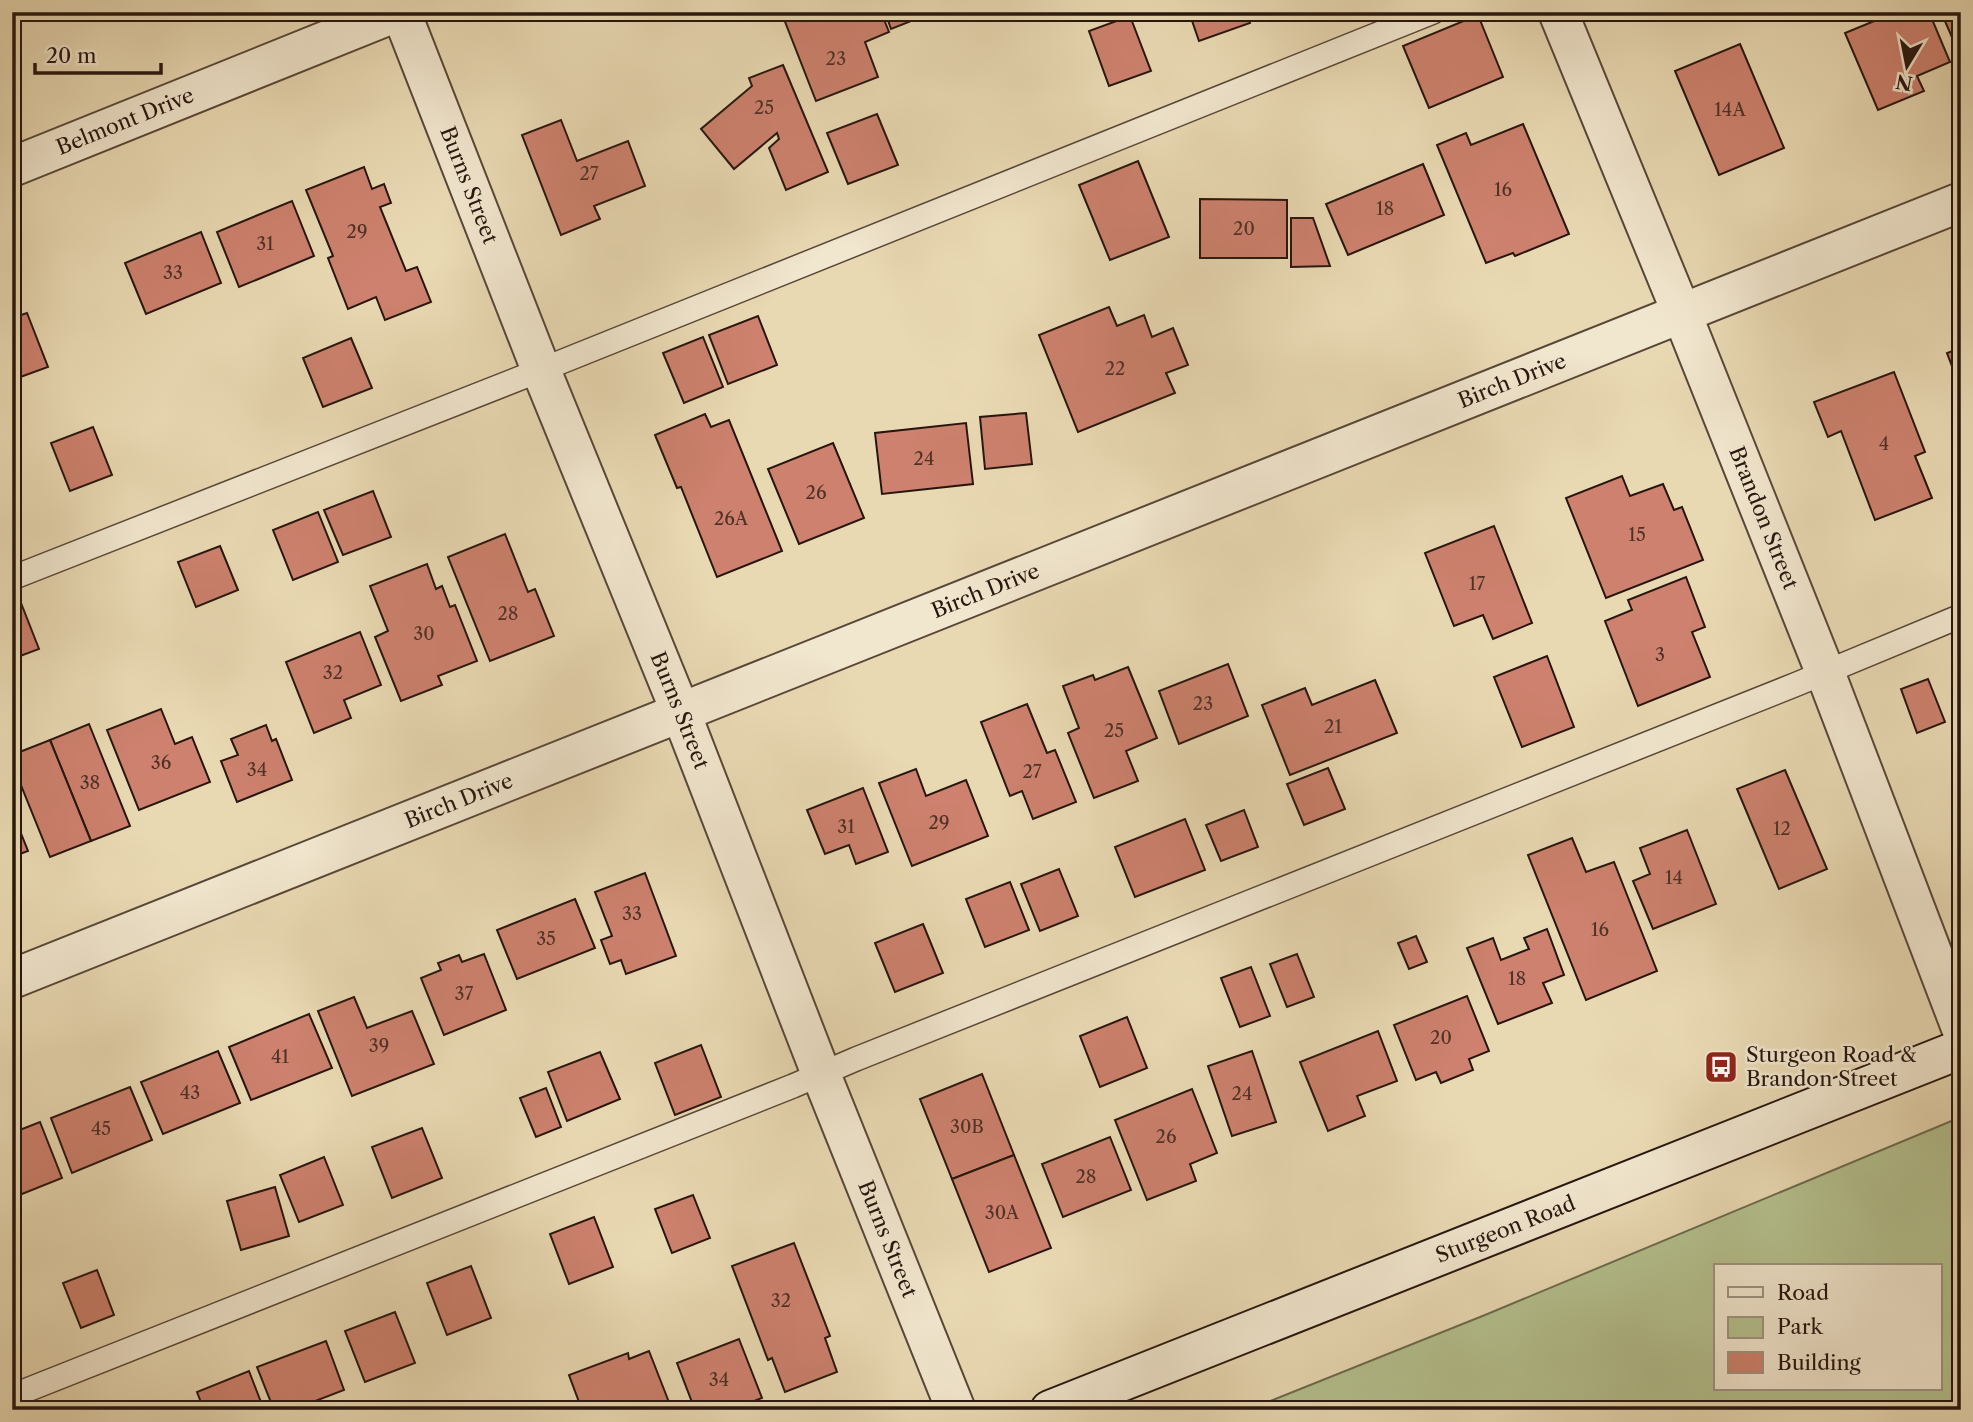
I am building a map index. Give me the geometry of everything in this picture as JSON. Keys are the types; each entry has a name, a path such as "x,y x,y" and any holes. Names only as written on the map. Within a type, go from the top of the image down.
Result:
{"street":[{"name":"Belmont Drive","path":"12,167 399,12"},
{"name":"Burns Street","path":"399,12 681,713 821,1074 956,1410"},
{"name":"Brandon Street","path":"1558,12 1825,672 1961,1028"},
{"name":"Birch Drive","path":"12,979 1961,202"},
{"name":"Sturgeon Road","path":"1050,1410 1961,1049"}],"lane":[{"path":"12,578 541,370 1433,12"},
{"path":"12,1396 1961,616"}],"green space":[{"path":"1961,1117 1961,1410 1248,1410 1485,1315"}],"building":[{"path":"26,12 44,12 29,19"},
{"path":"881,12 889,32 865,42 878,77 816,101 782,14"},
{"path":"885,12 923,12 924,16 891,29"},
{"path":"1189,12 1246,12 1250,23 1199,41"},
{"path":"1896,12 1929,12 1950,62 1917,76 1924,91 1878,110 1845,33"},
{"path":"1941,12 1961,12 1961,58"},
{"path":"1478,15 1503,77 1429,108 1403,46"},
{"path":"1130,16 1151,71 1109,86 1089,31"},
{"path":"1740,44 1784,148 1719,175 1675,71"},
{"path":"783,65 828,172 786,190 769,148 779,139 777,133 734,169 701,129 752,86 749,78"},
{"path":"877,114 898,165 848,184 827,133"},
{"path":"561,120 577,161 628,141 645,186 594,206 600,219 561,235 522,135"},
{"path":"1523,124 1569,234 1515,256 1513,253 1486,263 1437,145 1466,133 1471,145"},
{"path":"1138,161 1169,237 1110,260 1079,185"},
{"path":"1423,164 1444,215 1348,255 1326,204"},
{"path":"364,167 372,189 384,184 391,203 380,207 406,271 417,267 431,302 385,320 376,297 348,309 328,258 333,256 306,190"},
{"path":"1200,199 1287,200 1287,258 1200,258"},
{"path":"292,201 314,256 239,287 217,232"},
{"path":"1291,218 1313,218 1330,266 1291,267"},
{"path":"201,232 221,283 146,314 125,263"},
{"path":"1109,307 1117,326 1144,315 1152,337 1173,328 1188,365 1166,373 1175,393 1078,432 1039,335"},
{"path":"27,313 48,367 12,380 12,318"},
{"path":"758,316 777,365 728,384 709,335"},
{"path":"703,337 723,387 684,403 663,353"},
{"path":"351,338 372,388 323,407 303,358"},
{"path":"1961,348 1961,390 1947,353"},
{"path":"1894,372 1925,452 1915,456 1932,498 1875,520 1841,431 1828,437 1814,402"},
{"path":"1026,413 1032,464 985,469 980,417"},
{"path":"705,414 711,427 729,420 782,551 717,577 681,487 677,488 655,435"},
{"path":"966,423 973,484 882,494 875,433"},
{"path":"93,427 112,475 70,491 51,443"},
{"path":"833,443 864,518 799,544 768,469"},
{"path":"1622,476 1630,496 1663,484 1674,510 1682,507 1703,560 1606,598 1566,498"},
{"path":"373,491 391,537 343,555 324,510"},
{"path":"318,512 338,562 293,580 273,530"},
{"path":"1494,526 1532,623 1493,639 1483,615 1454,626 1425,553"},
{"path":"505,534 528,592 535,589 554,636 490,661 448,557"},
{"path":"220,546 238,590 196,607 178,562"},
{"path":"427,564 436,589 442,586 450,607 455,605 477,661 438,676 442,685 401,701 375,637 388,631 370,586"},
{"path":"1686,577 1705,627 1692,632 1710,677 1638,706 1605,621 1632,610 1628,600"},
{"path":"21,603 39,649 12,659 12,606"},
{"path":"360,632 381,685 344,700 351,718 314,733 286,662"},
{"path":"1547,656 1574,727 1522,747 1494,677"},
{"path":"1228,664 1248,716 1179,744 1159,691"},
{"path":"1128,667 1157,738 1126,751 1138,781 1094,798 1068,733 1079,728 1063,686 1093,675 1095,680"},
{"path":"1928,679 1945,722 1917,733 1901,689"},
{"path":"1375,680 1397,733 1290,775 1262,705 1305,688 1312,705"},
{"path":"1027,704 1047,753 1055,750 1076,802 1033,819 1022,791 1010,796 981,722"},
{"path":"161,709 175,744 192,737 210,782 139,810 107,730"},
{"path":"89,724 130,826 91,841 50,740"},
{"path":"266,725 272,741 276,739 292,780 237,802 221,761 238,755 231,739"},
{"path":"50,740 91,841 50,857 12,763 12,755"},
{"path":"1961,752 1961,774 1953,754"},
{"path":"1328,768 1345,809 1304,825 1287,784"},
{"path":"916,769 926,796 966,780 988,836 912,866 879,783"},
{"path":"1785,770 1827,869 1779,889 1737,789"},
{"path":"863,788 888,852 856,864 849,845 825,854 807,810"},
{"path":"1244,810 1258,847 1221,861 1206,825"},
{"path":"12,811 28,851 12,857"},
{"path":"1185,819 1205,870 1135,897 1115,847"},
{"path":"1687,830 1716,904 1653,929 1633,881 1650,874 1640,848"},
{"path":"1572,838 1586,872 1614,862 1657,971 1586,1000 1528,855"},
{"path":"1059,869 1078,916 1040,931 1021,884"},
{"path":"645,873 676,956 626,974 621,960 610,964 601,940 612,936 595,892"},
{"path":"1010,882 1029,930 985,947 966,899"},
{"path":"575,899 595,948 517,979 497,930"},
{"path":"923,924 943,973 895,992 875,943"},
{"path":"1547,929 1564,975 1543,983 1552,1003 1498,1024 1467,948 1493,938 1501,960 1529,949 1524,938"},
{"path":"1416,936 1427,962 1409,969 1398,943"},
{"path":"484,954 506,1010 444,1035 421,978 441,970 438,963 459,955 462,962"},
{"path":"1297,954 1314,997 1287,1007 1270,964"},
{"path":"1251,967 1270,1016 1240,1027 1221,978"},
{"path":"1467,996 1489,1051 1469,1059 1473,1070 1441,1083 1436,1072 1416,1080 1394,1025"},
{"path":"354,997 367,1028 412,1011 434,1064 352,1096 318,1011"},
{"path":"309,1014 332,1068 251,1100 229,1047"},
{"path":"1127,1017 1147,1068 1100,1087 1080,1036"},
{"path":"1378,1031 1397,1081 1357,1096 1365,1116 1328,1131 1300,1062"},
{"path":"701,1045 721,1097 675,1115 655,1063"},
{"path":"218,1051 240,1103 163,1134 141,1082"},
{"path":"1252,1051 1276,1122 1232,1136 1208,1066"},
{"path":"600,1052 620,1099 567,1121 548,1072"},
{"path":"982,1074 1014,1155 952,1179 920,1099"},
{"path":"130,1087 152,1140 72,1173 51,1118"},
{"path":"546,1088 561,1127 536,1137 520,1098"},
{"path":"1192,1089 1217,1153 1190,1164 1196,1181 1147,1200 1115,1120"},
{"path":"40,1122 62,1178 12,1198 12,1133"},
{"path":"422,1128 442,1178 392,1198 372,1147"},
{"path":"1110,1137 1131,1190 1063,1217 1042,1164"},
{"path":"1014,1155 1051,1248 989,1272 952,1179"},
{"path":"324,1157 343,1205 299,1222 280,1175"},
{"path":"275,1187 289,1236 241,1250 227,1201"},
{"path":"693,1195 710,1238 672,1253 655,1209"},
{"path":"594,1217 613,1267 569,1284 550,1234"},
{"path":"794,1243 830,1336 825,1338 837,1372 785,1392 772,1358 768,1360 732,1266"},
{"path":"471,1266 491,1318 447,1335 427,1283"},
{"path":"97,1270 114,1315 81,1328 63,1283"},
{"path":"395,1312 415,1363 365,1382 345,1331"},
{"path":"739,1339 762,1398 731,1410 695,1410 677,1363"},
{"path":"326,1341 344,1390 292,1410 274,1410 257,1367"},
{"path":"649,1351 672,1410 582,1410 569,1375 628,1353 629,1359"},
{"path":"249,1371 264,1410 204,1410 197,1392"},
{"path":"556,1403 559,1410 538,1410"}],"place":[{"name":"Sturgeon Road & Brandon Street","path":"1721,1067"}]}
